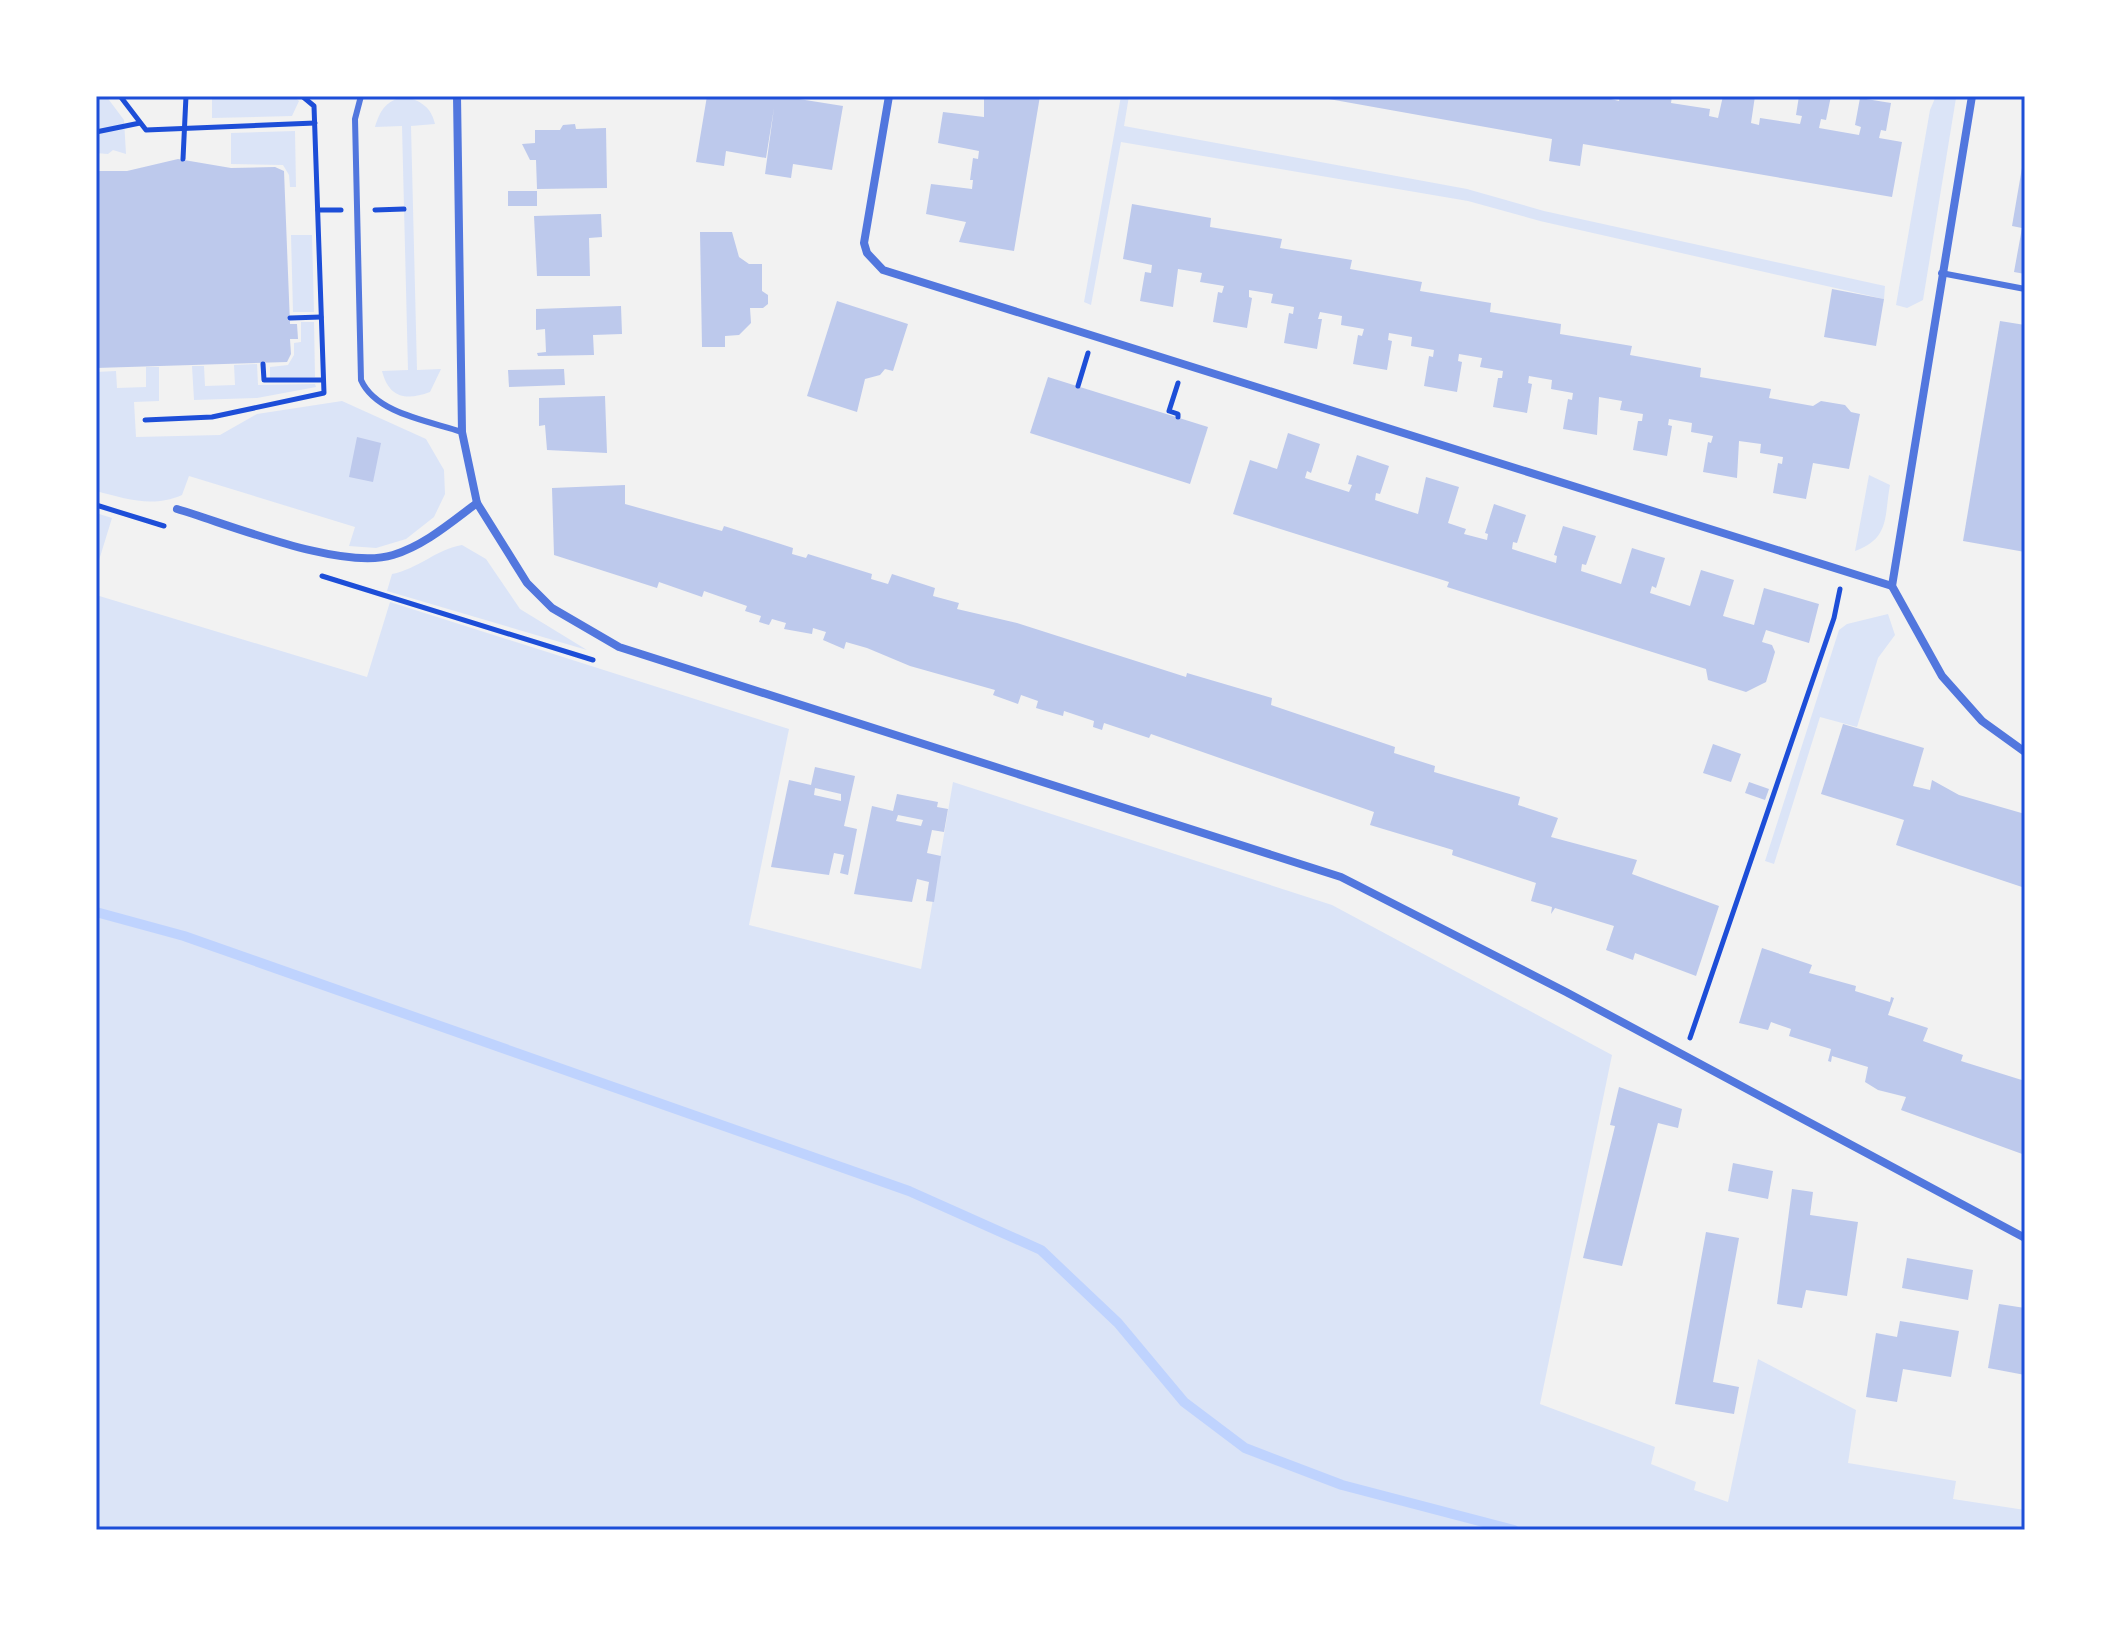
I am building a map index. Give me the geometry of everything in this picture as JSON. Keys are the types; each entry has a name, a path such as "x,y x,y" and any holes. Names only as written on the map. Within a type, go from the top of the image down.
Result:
{"street":[{"path":"457,96 462,432 477,503 527,583 552,608 619,647 1341,877 1566,992 2025,1238"},
{"path":"889,96 864,243 867,253 883,270 1892,586"},
{"path":"1972,96 1892,586 1942,676 1982,721 2025,752"},
{"path":"177,509 348,560 391,556 428,540 477,503"}],"lane":[{"path":"361,96 355,119 361,380 369,395 383,405 462,432"},
{"path":"1941,273 2025,289"}],"path":[{"path":"120,96 146,130 315,123"},
{"path":"183,159 182,129 186,96"},
{"path":"145,420 212,417 324,393 314,106 302,96"},
{"path":"96,132 141,123"},
{"path":"290,318 321,317"},
{"path":"1078,386 1089,352"},
{"path":"263,364 264,380 323,380"},
{"path":"1178,417 1178,414 1169,411 1179,381"},
{"path":"1697,1019 1834,618 1845,569"},
{"path":"559,650 593,660"}],"shaded area":[{"path":"96,96 106,96 124,120 126,154 113,150 108,154 96,153"},
{"path":"212,96 293,96 299,101 292,116 212,118"},
{"path":"404,96 424,105 435,124 411,126 417,370 441,369 430,392 413,396 394,392 382,371 408,370 402,126 375,127 385,107"},
{"path":"1121,96 1129,96 1124,126 1467,189 1544,211 1885,286 1884,299 1540,221 1468,201 1121,142 1091,305 1084,302"},
{"path":"1936,96 1956,98 1923,300 1907,308 1896,305 1930,110"},
{"path":"295,131 296,187 290,187 289,175 283,165 231,164 231,133"},
{"path":"291,235 312,235 314,312 293,312"},
{"path":"301,322 314,322 315,377 270,378 270,367 288,365 294,355 294,343 301,342"},
{"path":"257,364 258,385 315,384 316,387 257,398 194,400 192,366 204,366 205,386 235,385 234,365"},
{"path":"146,367 159,367 159,401 134,402 136,437 220,435 257,414 342,401 426,439 444,470 445,494 434,517 406,539 376,548 349,546 355,527 189,476 182,495 160,501 139,501 96,491 96,372 116,371 117,388 146,387"},
{"path":"1869,475 1890,485 1886,517 1874,540 1855,551"},
{"path":"96,513 112,518 96,570"},
{"path":"462,545 486,559 520,609 587,650 387,591 392,574"},
{"path":"96,595 367,677 390,602 789,729 749,925 921,969 953,782 1332,905 1612,1055 1540,1404 1655,1447 1651,1464 1696,1482 1694,1490 1728,1502 1758,1359 1856,1410 1848,1463 1956,1481 1953,1499 2025,1510 2025,1530 96,1530"},
{"path":"1888,614 1895,635 1878,658 1857,727 1820,717 1774,864 1765,861 1839,630 1847,624"}],"building":[{"path":"707,96 780,96 843,106 832,170 793,164 791,178 765,174 774,108 766,158 726,151 724,166 696,162"},
{"path":"984,96 1040,96 1014,251 959,242 966,222 926,214 931,184 972,189 973,158 978,159 979,151 938,143 943,112 984,117"},
{"path":"1312,96 1612,96 1611,99 1619,101 1620,96 1651,99 1652,96 1672,96 1671,103 1710,109 1709,116 1718,118 1723,96 1755,96 1751,123 1759,125 1760,118 1800,124 1802,116 1796,115 1799,96 1831,96 1826,120 1821,119 1819,128 1859,135 1861,127 1855,125 1860,98 1891,103 1886,131 1881,130 1879,138 1902,142 1892,197 1583,144 1580,166 1549,161 1552,139"},
{"path":"575,124 576,129 606,128 607,188 537,189 536,160 530,160 522,144 535,143 535,130 560,130 563,125"},
{"path":"178,159 231,168 275,167 284,171 290,324 297,324 298,339 290,339 291,354 287,362 96,368 96,171 127,171"},
{"path":"2023,162 2025,274 2014,272 2022,228 2012,226"},
{"path":"508,191 537,191 537,206 508,206"},
{"path":"1132,204 1211,218 1210,227 1282,239 1280,248 1352,260 1350,269 1422,282 1420,291 1491,303 1490,312 1561,324 1560,334 1632,346 1630,355 1701,368 1700,377 1771,389 1769,398 1813,406 1821,401 1845,405 1851,412 1860,414 1849,469 1813,463 1806,499 1773,493 1778,463 1782,464 1783,457 1760,453 1761,444 1739,441 1737,478 1703,472 1708,442 1711,443 1713,436 1691,432 1692,423 1669,419 1668,425 1672,426 1667,456 1633,450 1638,421 1642,421 1643,414 1620,410 1622,401 1599,397 1597,435 1563,429 1568,399 1572,400 1573,393 1551,389 1552,380 1529,376 1528,383 1532,384 1527,413 1493,407 1498,378 1502,378 1503,371 1480,367 1482,358 1459,354 1458,361 1462,362 1457,392 1424,386 1429,356 1433,357 1434,350 1411,346 1412,337 1389,333 1388,340 1392,341 1387,370 1353,364 1358,335 1362,336 1364,329 1341,325 1342,316 1320,312 1318,319 1322,319 1317,349 1284,343 1289,313 1293,314 1294,307 1271,303 1273,294 1249,290 1249,297 1252,298 1247,328 1213,322 1218,292 1222,293 1224,286 1200,282 1202,273 1178,269 1173,307 1140,301 1145,272 1151,273 1152,265 1123,259"},
{"path":"601,214 602,237 589,238 590,276 537,276 534,216"},
{"path":"700,232 732,232 739,257 749,264 762,264 762,291 768,295 768,304 763,308 750,308 751,323 739,335 725,336 725,347 702,347"},
{"path":"1832,289 1884,299 1876,346 1824,337"},
{"path":"837,301 908,324 893,371 885,369 880,375 865,379 857,412 807,396"},
{"path":"621,306 622,334 593,335 594,355 538,356 537,353 546,352 545,329 536,330 536,309"},
{"path":"2000,321 2025,325 2025,552 1963,541"},
{"path":"564,369 565,385 509,387 508,370"},
{"path":"1048,377 1208,427 1190,484 1030,433"},
{"path":"605,396 607,453 547,450 545,425 539,426 539,398"},
{"path":"1288,433 1320,444 1311,473 1307,471 1305,478 1349,492 1352,485 1348,484 1357,455 1389,466 1375,500 1418,514 1426,477 1459,487 1448,523 1466,529 1464,534 1487,540 1488,534 1485,533 1494,504 1526,515 1512,549 1556,563 1557,556 1554,555 1563,526 1596,536 1581,571 1621,584 1632,548 1665,558 1656,588 1652,586 1650,593 1690,606 1701,570 1734,580 1723,616 1754,625 1764,588 1819,604 1809,643 1766,630 1762,642 1772,645 1775,652 1766,682 1746,692 1708,680 1706,669 1447,587 1449,582 1233,514 1250,460 1277,469"},
{"path":"357,437 381,443 373,482 349,477"},
{"path":"625,485 625,504 722,531 724,526 793,548 792,554 806,558 808,554 872,574 871,579 888,584 892,574 935,588 933,596 959,603 957,609 1017,623 1186,677 1187,673 1272,698 1271,705 1395,747 1394,753 1435,766 1434,772 1520,797 1518,805 1558,818 1551,837 1637,860 1632,874 1719,906 1696,976 1635,953 1633,960 1606,950 1614,926 1555,908 1551,914 1552,907 1531,901 1536,883 1452,855 1453,850 1370,825 1374,812 1151,734 1149,738 1104,723 1102,730 1093,727 1094,721 1064,711 1063,716 1036,708 1038,701 1021,695 1018,704 993,695 995,690 910,666 867,648 846,642 844,649 823,640 826,632 813,628 812,634 784,629 786,623 772,619 769,625 759,622 761,616 745,611 747,606 704,591 702,597 659,582 657,588 554,555 552,488"},
{"path":"1843,724 1924,748 1913,786 1930,790 1932,780 1959,795 2025,814 2025,888 1896,845 1904,820 1821,794"},
{"path":"1713,744 1741,754 1731,782 1703,773"},
{"path":"815,767 855,776 844,826 857,829 848,875 840,873 844,855 834,853 829,875 771,867 789,780 811,785","holes":["815,788 841,794 841,801 814,795"]},
{"path":"1749,782 1769,789 1765,800 1745,793"},
{"path":"897,794 938,802 937,807 948,809 944,832 932,830 927,853 941,856 934,902 926,901 929,882 917,879 912,902 854,894 872,806 893,811","holes":["898,815 923,820 921,826 896,821"]},
{"path":"1762,948 1812,965 1809,973 1856,986 1855,991 1890,1002 1891,997 1894,998 1888,1015 1928,1028 1923,1041 1963,1055 1961,1061 2025,1081 2025,1155 1901,1110 1906,1097 1878,1090 1865,1082 1868,1067 1832,1056 1831,1062 1828,1061 1831,1049 1789,1036 1791,1029 1771,1022 1768,1030 1739,1023"},
{"path":"1619,1087 1682,1109 1678,1128 1658,1123 1622,1266 1583,1258 1615,1126 1610,1125"},
{"path":"1733,1163 1773,1171 1768,1199 1728,1191"},
{"path":"1792,1189 1813,1192 1810,1215 1858,1222 1847,1296 1806,1290 1802,1308 1777,1304"},
{"path":"1706,1232 1739,1238 1713,1382 1739,1387 1734,1414 1675,1404"},
{"path":"1907,1258 1973,1270 1968,1300 1902,1288"},
{"path":"1999,1304 2025,1308 2025,1375 1988,1368"},
{"path":"1900,1321 1959,1331 1951,1377 1903,1369 1897,1402 1866,1397 1876,1333 1897,1337"}],"waterway":[{"path":"96,912 184,936 909,1191 1041,1250 1118,1323 1184,1402 1245,1448 1342,1485 1514,1530"}]}
